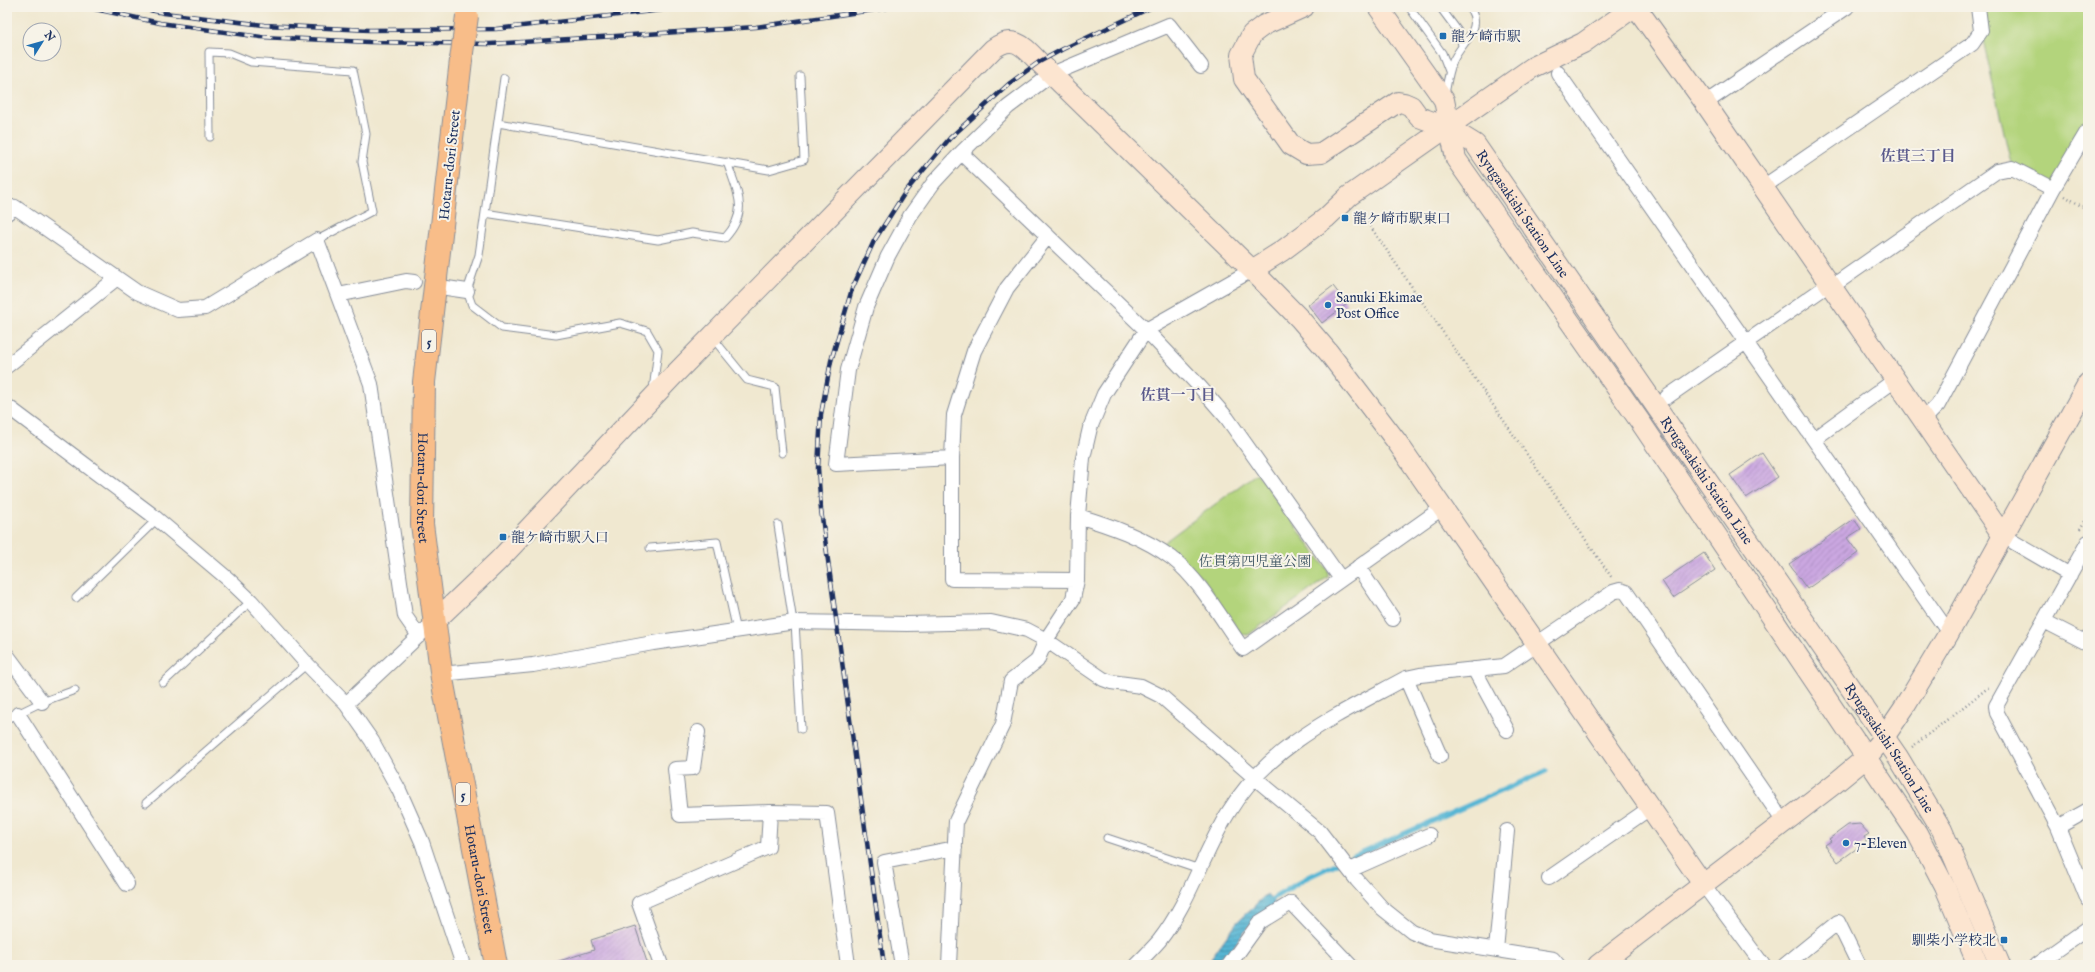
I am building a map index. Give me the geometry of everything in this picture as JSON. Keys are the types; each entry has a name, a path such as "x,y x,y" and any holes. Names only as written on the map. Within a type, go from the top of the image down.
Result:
{"main road":[{"name":"Hotaru-dori Street","path":"467,11 424,382 422,524 426,630 441,674 496,965"}],"street":[{"path":"1304,7 1264,25 1252,34 1241,55 1244,79 1291,145 1306,154 1321,153 1398,102 1411,106 1419,117 1449,128"},
{"path":"1378,7 1444,100 1449,128"},
{"path":"949,965 956,821 1003,724 1011,681 1037,661 1046,640 1073,599 1077,580 1078,516 1083,458 1090,428 1104,394 1146,330 1252,270 1282,251 1326,218 1350,196 1449,128 1533,67 1583,43 1635,7 1705,103 1763,187 1826,288 1895,380 2003,536 2070,575"},
{"path":"1705,103 1847,7"},
{"path":"1763,187 1972,44 1981,31 1978,7"},
{"path":"952,458 836,464 848,370 866,307 888,256 910,216 934,182 961,153 1008,107 1052,74 1169,25 1201,66"},
{"path":"346,704 498,561 652,398 993,49 1001,43 1009,41 1017,43 1052,74 1252,270 1329,353 1397,442 1703,884 1763,965"},
{"path":"1558,73 1949,633"},
{"name":"Ryugasakishi Station Line","path":"1449,128 1475,144 1545,244 1574,290 1885,736 1942,830 2000,965"},
{"name":"Ryugasakishi Station Line","path":"1449,128 1456,159 1640,420 1918,833 1945,887 1978,965"},
{"path":"1922,421 1938,405 2053,189 2088,130"},
{"path":"961,153 1146,330 1227,418 1341,579"},
{"path":"1667,398 1746,342 1997,171 2012,168 2053,189"},
{"path":"7,214 15,207 137,292 178,310 205,308 317,240 371,384 405,616 426,630"},
{"path":"1048,236 1007,288 974,351 954,415 952,458 952,579 1077,580"},
{"path":"7,366 117,278"},
{"path":"338,295 406,281 414,282"},
{"path":"447,288 467,291"},
{"path":"1814,439 1895,380"},
{"path":"1598,965 1867,757 1885,736 1914,692 1949,633 2088,383"},
{"path":"7,406 157,519 251,601 307,664 346,704 372,741 399,790 422,842 463,965"},
{"path":"1078,516 1129,534 1172,559 1194,580 1243,649 1442,508"},
{"path":"2082,539 2070,575 1996,706 1997,712 2058,827 2088,900"},
{"path":"1358,567 1393,619"},
{"path":"1136,965 1160,940 1200,869 1229,813 1254,778 1274,757 1309,732 1406,678 1420,675 1504,666 1613,592 1620,590 1626,592 1784,822"},
{"path":"2044,621 2086,642 2088,638"},
{"path":"441,674 533,665 794,622 907,624 991,622 1027,630 1046,640 1103,679 1111,682 1141,686 1161,696 1254,778 1320,832 1382,908 1412,932 1429,939 1553,959 1558,965"},
{"path":"7,655 42,702"},
{"path":"1474,669 1507,730"},
{"path":"1406,678 1440,756"},
{"path":"12,717 127,884"},
{"path":"698,732 693,768 676,769 680,815 770,812 827,813 848,965"},
{"path":"1548,878 1650,808"},
{"path":"2058,827 2088,810"},
{"path":"661,965 639,903 768,847 770,812"},
{"path":"1496,950 1507,831"},
{"path":"1350,870 1429,835"},
{"path":"902,965 884,862 955,848"},
{"path":"1229,965 1260,922 1291,903 1350,965"},
{"path":"1785,965 1838,922 1854,951 1859,965"},
{"path":"2036,965 2088,928"}],"lane":[{"path":"1409,7 1442,53 1450,71"},
{"path":"1440,7 1460,34 1462,46"},
{"path":"1444,100 1450,71 1462,46 1470,36 1476,22 1469,7"},
{"path":"210,137 209,52 230,53 251,62 353,70 366,134 362,162 372,211 317,240"},
{"path":"498,123 769,170 804,160 800,76"},
{"path":"504,78 480,256 467,291 472,305 502,328 556,335 620,323 647,331 658,350 652,398"},
{"path":"485,213 658,240 692,233 725,238 735,227 740,203 727,162"},
{"path":"712,337 747,380 774,387 782,453"},
{"path":"76,598 157,519"},
{"path":"778,525 794,622 801,729"},
{"path":"650,548 717,542 737,631"},
{"path":"163,683 251,601"},
{"path":"146,803 307,664"},
{"path":"12,717 42,702 75,690"},
{"path":"1107,838 1200,869"}],"path":[{"path":"2053,189 2088,210"},
{"path":"1350,196 1620,590"},
{"path":"2082,539 2088,516"},
{"path":"1911,749 1992,684"}],"green space":[{"path":"1978,7 2088,7 2088,130 2053,189 2012,168 1981,31"},
{"name":"佐貫第四児童公園","path":"1257,473 1328,571 1328,577 1248,635 1241,634 1203,578 1163,543"}],"water":[{"path":"1267,894 1275,903 1246,930 1220,965 1206,965 1237,922"}],"building":[{"path":"1333,286 1347,304 1322,323 1308,305"},
{"path":"1762,453 1778,477 1746,498 1730,475"},
{"path":"1854,519 1861,529 1847,538 1858,553 1807,589 1789,564"},
{"path":"1704,553 1715,570 1673,598 1662,581"},
{"name":"7-Eleven","path":"1860,824 1869,834 1864,837 1867,841 1838,862 1825,845 1831,841 1829,839 1848,825"},
{"path":"635,926 648,965 557,965 556,962 594,950 591,940"}],"waterway":[{"path":"1349,858 1546,771"},
{"path":"1266,903 1304,879 1340,862"}],"railway":[{"path":"86,7 160,23 261,37 369,42 490,44 756,27 893,7"},
{"path":"136,7 164,13 264,25 369,30 496,29 687,7"},
{"path":"884,965 821,510 818,468 821,414 831,361 852,289 874,241 906,191 950,138 1010,83 1039,62 1152,7"}],"place":[{"name":"龍ケ崎市駅","path":"1443,36"},
{"name":"龍ケ崎市駅東口","path":"1345,218"},
{"name":"Sanuki Ekimae Post Office","path":"1328,305"},
{"name":"龍ケ崎市駅入口","path":"503,537"},
{"name":"7-Eleven","path":"1846,843"},
{"name":"馴柴小学校北","path":"2004,940"}],"district":[{"name":"佐貫三丁目","path":"1918,156"},
{"name":"佐貫一丁目","path":"1178,395"}]}
